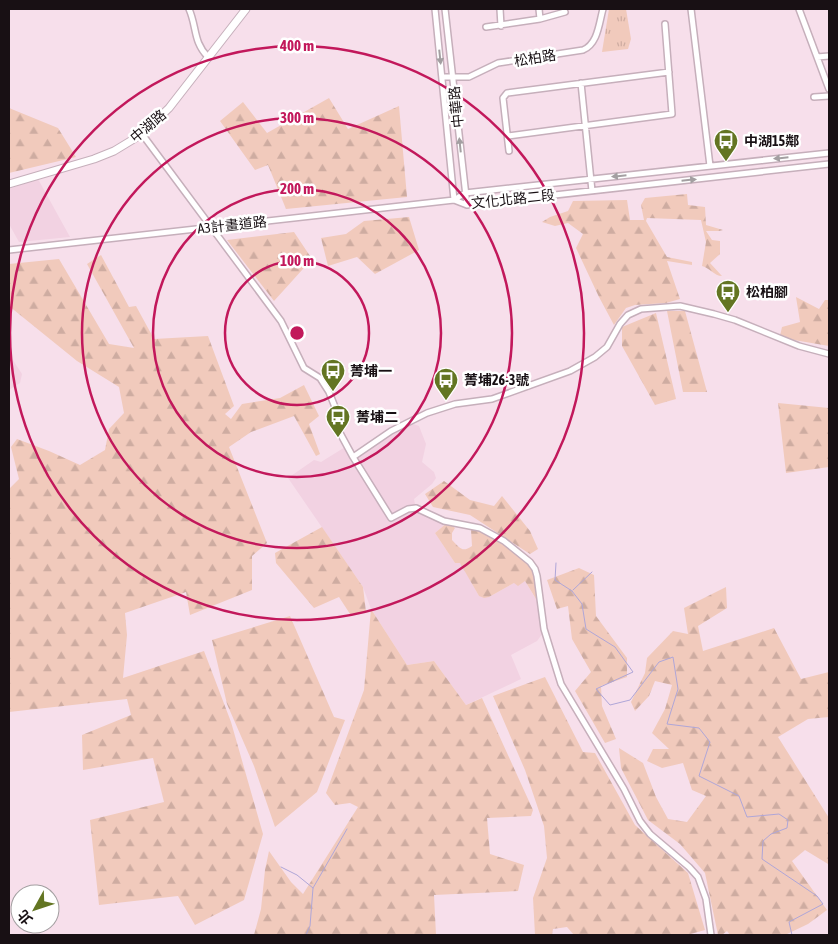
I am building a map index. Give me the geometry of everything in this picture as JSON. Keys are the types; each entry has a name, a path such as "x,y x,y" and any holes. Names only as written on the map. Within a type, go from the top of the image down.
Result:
{"main road":[{"name":"中湖路","path":"9,184 94,159 114,151 142,134 169,108 246,9"}],"street":[{"path":"189,9 194,22 199,47 208,57"},
{"name":"中華路","path":"435,9 454,200"},
{"name":"中華路","path":"445,9 467,205"},
{"path":"500,9 501,26"},
{"path":"539,9 540,19"},
{"name":"松柏路","path":"442,77 469,77 498,63 589,48 593,43 603,9"},
{"path":"691,9 710,166"},
{"path":"799,9 829,89"},
{"path":"486,27 540,19 564,12"},
{"path":"508,136 672,114 665,24"},
{"path":"817,57 829,56"},
{"path":"509,150 504,98 507,93 669,72"},
{"path":"581,83 592,191"},
{"path":"814,98 829,96"},
{"path":"142,134 210,228 281,321 304,368 320,378 330,392 337,412 340,433 391,518 408,509 416,508 444,521 480,528 518,551 535,568 544,629 561,684 624,789 640,821 650,834 688,866 698,877 706,899 711,935"},
{"name":"文化北路二段","path":"454,200 465,193 829,153"},
{"name":"文化北路二段","path":"454,200 467,205 829,164"},
{"name":"A3計畫道路","path":"9,250 454,200"},
{"path":"354,457 391,432 427,413 455,404 492,398 570,371 595,357 607,347 628,315 642,309 680,306 714,314 735,320 799,346 829,354"}],"shaded area":[{"path":"38,179 70,237 19,242 9,224 9,189"},
{"path":"9,354 22,374 20,383 9,390"},
{"path":"410,423 419,426 426,444 422,462 434,472 436,478 432,484 414,499 416,509 448,522 435,533 455,563 460,562 479,596 489,597 514,583 525,581 536,598 539,595 539,614 543,633 537,641 511,655 521,679 466,705 434,661 407,665 371,609 363,587 288,478 314,460 321,462 350,444 358,457"}],"green space":[{"path":"609,9 626,9 631,39 628,49 602,52"},
{"path":"329,98 348,129 399,106 407,197 286,209 268,165 255,170 220,121 243,102 267,133"},
{"path":"9,108 58,128 76,157 9,173"},
{"path":"687,194 688,205 705,207 706,225 723,230 706,231 712,240 720,241 720,254 710,263 722,276 702,266 706,242 701,220 647,218 646,221 667,257 692,262 692,265 667,261 680,299 666,303 635,305 626,308 614,325 576,248 583,234 568,223 555,226 542,222 568,211 573,201 627,200 630,220 644,220 641,205 645,198"},
{"path":"409,217 419,250 375,274 357,257 328,266 321,238 346,234 364,221"},
{"path":"294,232 312,259 274,301 227,240"},
{"path":"101,255 129,307 136,306 154,339 208,336 234,406 225,414 231,419 242,404 280,398 304,385 319,416 309,424 320,454 316,456 294,416 251,432 229,447 267,543 252,556 252,590 190,615 186,592 125,613 127,635 123,678 204,651 231,722 263,834 244,900 195,925 178,896 99,905 90,820 164,802 153,758 83,770 82,735 131,715 127,699 9,712 9,489 19,479 11,447 17,439 80,465 105,450 109,429 124,413 119,387 77,361 9,306 9,264 59,259 109,344 134,348 87,264"},
{"path":"796,297 819,309 825,300 829,300 829,346 780,336 782,327 800,322"},
{"path":"667,311 685,311 707,392 683,392"},
{"path":"656,313 676,399 655,405 622,346 622,327"},
{"path":"778,403 829,408 829,467 786,473"},
{"path":"444,481 470,500 494,506 502,496 530,531 538,549 530,554 470,515 433,507 425,494"},
{"path":"448,522 455,528 452,533 452,540 461,549 472,546 471,530 486,531 531,563 539,595 536,599 525,581 518,586 514,583 489,597 479,596 460,563 455,563 435,533"},
{"path":"322,527 363,587 366,612 350,614 339,597 314,608 276,563 275,553"},
{"path":"579,568 594,575 596,616 627,658 627,677 601,686 602,706 616,739 605,743 575,691 591,672 572,639 568,606 557,609 547,580"},
{"path":"726,587 727,608 698,626 703,651 774,628 801,679 829,672 829,717 808,719 778,737 829,818 829,866 805,850 792,861 827,910 808,924 785,935 730,935 727,931 722,935 718,935 705,873 680,844 648,820 621,768 619,748 643,763 656,797 668,819 687,822 706,796 692,790 683,763 662,768 647,761 653,749 669,749 652,733 665,709 672,685 655,681 649,696 635,711 631,702 645,673 647,658 673,631 688,634 684,608"},
{"path":"371,609 407,665 434,661 466,705 482,698 533,810 531,816 487,818 490,854 524,865 518,891 434,895 436,935 254,935 261,909 269,851 291,882 303,894 358,807 350,803 335,805 326,793 364,690"},
{"path":"290,616 334,717 345,720 317,792 275,827 254,766 227,704 212,640"},
{"path":"545,677 583,752 595,753 635,825 688,873 705,930 687,935 574,935 567,927 553,929 552,935 535,935 533,898 547,858 544,826 525,770 493,696"}],"waterway":[{"path":"556,563 555,580 572,591 582,604 586,629 615,647 633,672 596,689 610,705 630,700 659,662 673,657 678,689 667,724 699,728 710,742 699,776 739,796 747,817 779,814 788,820 787,828 771,834 763,841 762,859 817,896 823,904 789,922 792,935"},
{"path":"573,590 592,572"},
{"path":"306,935 310,926 313,888 347,829"},
{"path":"281,867 297,875 313,888"}],"place":[{"name":"中湖15鄰","path":"726,162"},
{"name":"松柏腳","path":"728,313"},
{"name":"菁埔一","path":"333,392"},
{"name":"菁埔26-3號","path":"446,401"},
{"name":"菁埔二","path":"338,438"}]}
